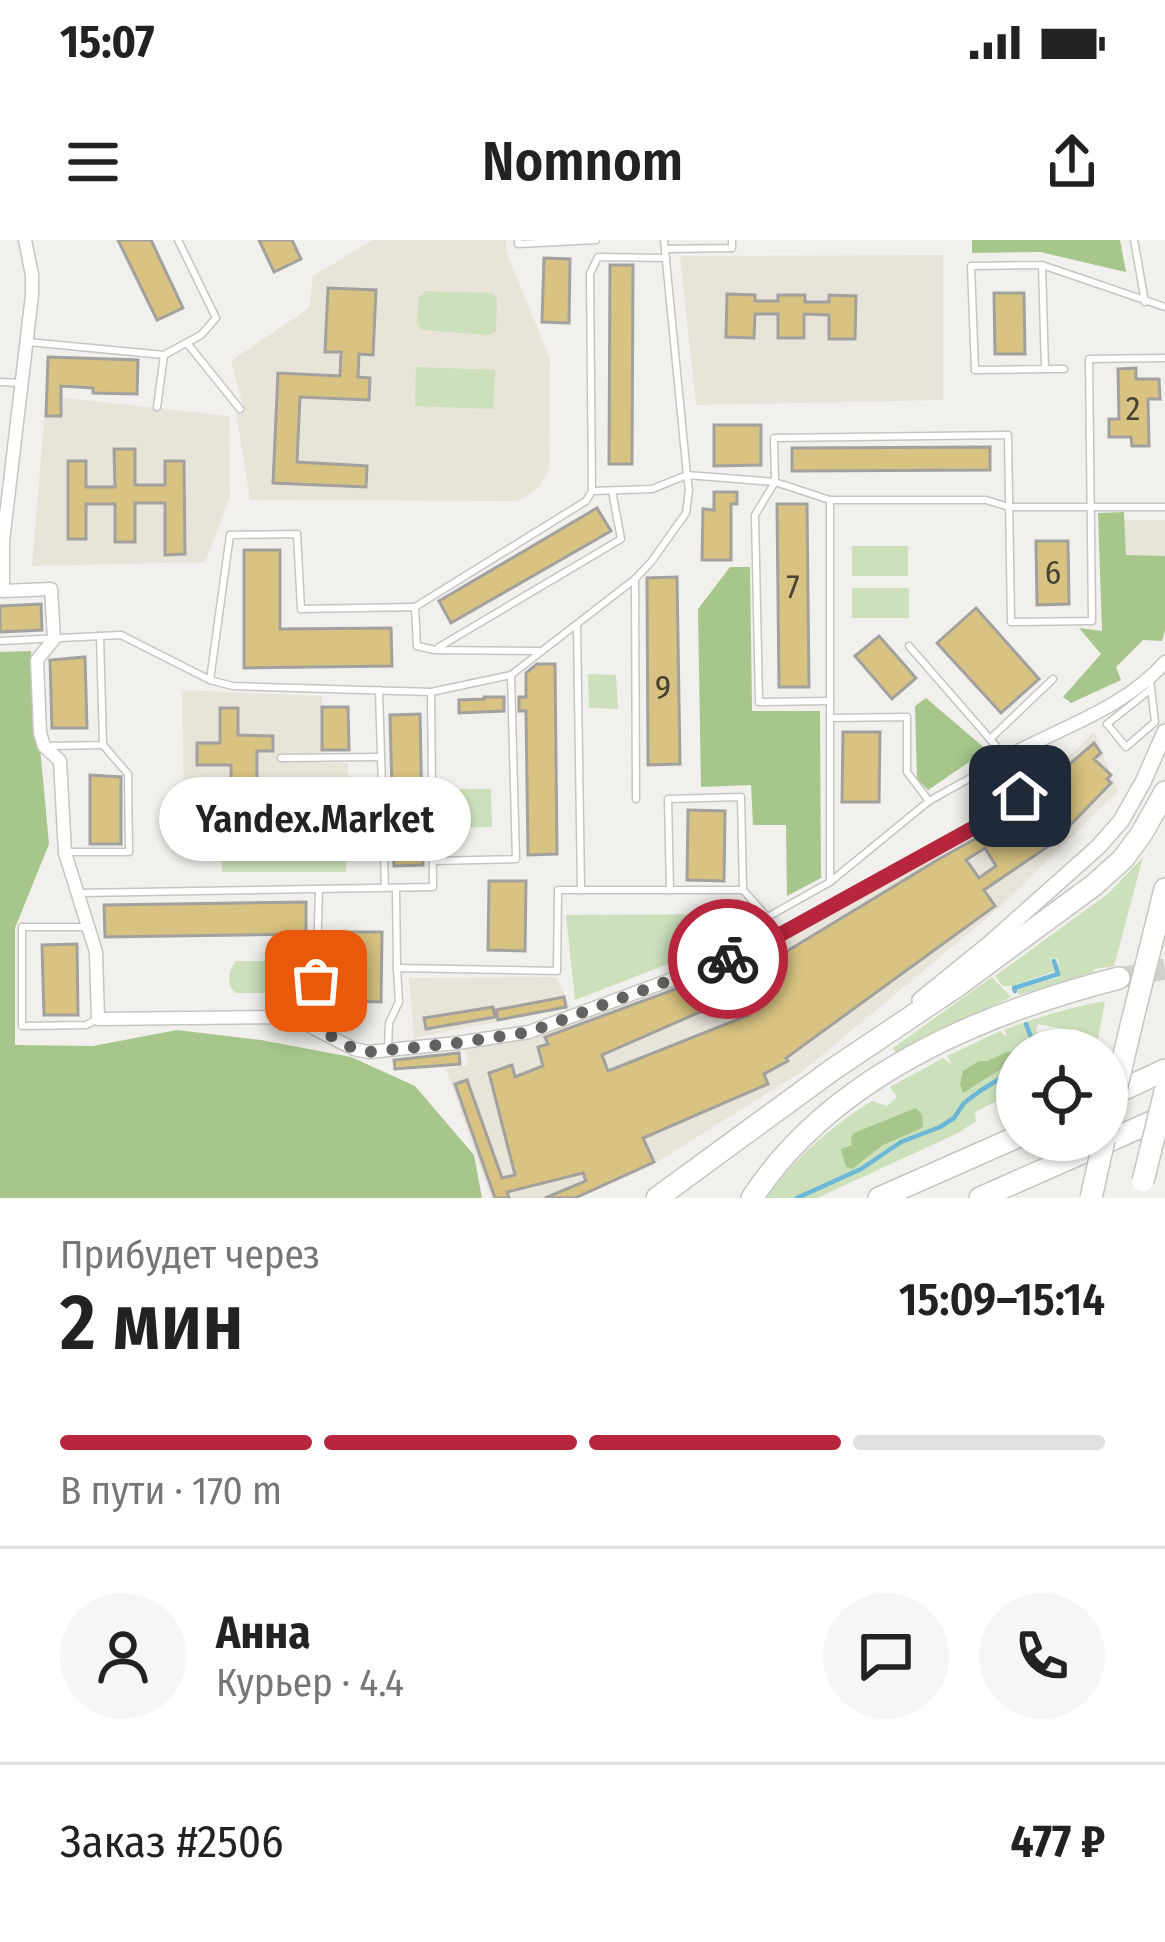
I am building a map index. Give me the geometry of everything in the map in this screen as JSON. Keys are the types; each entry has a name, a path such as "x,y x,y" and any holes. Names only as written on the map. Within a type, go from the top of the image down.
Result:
{"main road":[{"path":"658,1198 1094,885 1123,859 1165,792"},
{"path":"1128,1040 1165,889"},
{"path":"752,1198 788,1150 867,1085 946,1040 1010,1012 1119,978"},
{"path":"1128,1087 1165,1070"},
{"path":"1141,1189 1165,1092"},
{"path":"1128,1129 1165,1116"},
{"path":"880,1198 996,1146"},
{"path":"980,1198 1055,1161"},
{"path":"1090,1198 1100,1161"}],"street":[{"path":"25,240 32,275 28,342 3,541 2,591 51,589 53,639 37,660 40,733 44,746 60,761 65,853 96,952 98,1019 280,1017 369,1052 529,1032 754,949 1013,806 1023,786 1020,750 1150,684 1165,662"},
{"path":"832,1070 989,944 1098,847 1121,821 1165,732"}],"lane":[{"path":"28,342 164,355 201,335 216,318 178,240"},
{"path":"518,240 518,244 596,240"},
{"path":"210,680 230,535 297,534 301,609 415,608 586,501 592,491 590,274 598,257 732,248 731,240"},
{"path":"1134,240 1145,302"},
{"path":"0,641 121,635 210,680 233,686 431,692 511,675 635,579 686,513 689,490 665,249"},
{"path":"1042,265 1045,369"},
{"path":"1064,369 975,370 971,266 1042,265 1165,307"},
{"path":"187,343 240,409"},
{"path":"157,407 164,355"},
{"path":"830,701 759,702 755,515 775,482 774,438 1008,435 1011,622 1092,621 1089,359 1165,358"},
{"path":"0,382 21,383"},
{"path":"592,491 652,489 687,475 775,482 830,500 1165,507"},
{"path":"435,650 621,538 612,491"},
{"path":"830,500 830,882"},
{"path":"635,579 636,800"},
{"path":"415,608 417,646 539,651"},
{"path":"577,626 581,890"},
{"path":"65,853 129,852 128,774 103,745 100,636"},
{"path":"909,646 1006,758"},
{"path":"433,861 516,859 511,675"},
{"path":"989,739 1053,679"},
{"path":"1150,684 1155,722 1126,748 1107,724 1150,684"},
{"path":"379,690 385,887"},
{"path":"78,893 434,887 431,692"},
{"path":"830,718 907,718 907,772 929,801"},
{"path":"44,746 103,745"},
{"path":"755,924 830,882 929,801 1020,750"},
{"path":"281,758 381,757"},
{"path":"670,890 668,799 741,797 743,890 766,917"},
{"path":"388,1050 389,1022 399,1002 395,887"},
{"path":"315,1027 319,889"},
{"path":"398,968 557,971 558,890 743,890"},
{"path":"88,926 22,927 22,1027 86,1025 98,1019"}],"shaded area":[{"path":"373,240 506,240 506,251 550,359 549,470 539,487 518,501 250,500 236,412 243,406 231,361 309,308 313,276"},
{"path":"943,255 943,400 696,405 680,256"},
{"path":"46,396 229,416 230,497 205,562 32,566"},
{"path":"1125,520 1165,520 1165,556 1126,556"},
{"path":"182,690 322,696 323,763 348,763 349,839 220,839 184,806"},
{"path":"1094,732 1118,791 1001,906 803,1071 649,1167 578,1198 491,1198 446,1069 468,1065 465,1049 540,1032 754,957 1021,808"},
{"path":"557,977 570,1007 414,1038 409,978"}],"green space":[{"path":"972,240 1120,240 1126,272 1040,252 972,253"},
{"path":"426,291 492,293 497,299 496,331 489,335 422,330 417,324 419,297"},
{"path":"416,367 495,370 493,409 415,406"},
{"path":"1124,512 1126,555 1165,556 1162,641 1143,640 1116,667 1121,680 1071,703 1063,697 1101,654 1079,628 1102,631 1098,513"},
{"path":"852,546 908,546 908,576 852,576"},
{"path":"730,567 750,567 752,711 820,711 821,878 787,896 786,825 753,825 751,785 701,787 698,609"},
{"path":"852,588 909,588 909,618 852,618"},
{"path":"31,651 49,844 15,928 15,1045 93,1046 177,1030 351,1057 415,1086 474,1155 482,1198 0,1198 0,652"},
{"path":"588,674 616,675 618,709 589,708"},
{"path":"926,698 987,750 928,790 917,779 915,706"},
{"path":"447,789 491,789 492,827 449,828"},
{"path":"346,841 346,872 222,872 222,842"},
{"path":"1143,857 1114,966 1019,995 1017,989 1059,977 1058,959 1053,958 1055,971 1003,986 995,976 1109,893"},
{"path":"740,914 756,930 575,1000 566,915"},
{"path":"236,961 299,961 305,981 299,993 235,993 229,977"},
{"path":"992,977 1011,997 896,1053 893,1048"},
{"path":"1105,1001 1100,1029 1038,1024 1036,1029 1007,1029 1017,1025"},
{"path":"996,1033 996,1102 975,1112 976,1121 817,1198 766,1198 801,1157 842,1121 872,1101 887,1106 897,1097 890,1087 943,1058 952,1065 947,1056"},
{"path":"996,1057 996,1072 963,1093 963,1071"},
{"path":"916,1108 922,1114 920,1129 883,1145 852,1169 846,1167 841,1149 852,1145 854,1133"}],"building":[{"path":"118,240 151,240 183,308 157,320"},
{"path":"259,240 292,240 301,259 274,272"},
{"path":"544,258 570,259 569,323 542,322"},
{"path":"610,265 633,265 632,464 609,464"},
{"path":"328,288 376,290 373,355 359,354 358,377 370,378 369,400 300,397 297,462 367,466 366,487 273,483 278,373 340,376 341,352 325,352"},
{"path":"994,293 1024,293 1025,354 995,354"},
{"path":"727,294 755,295 755,301 805,295 805,302 829,302 829,295 856,296 855,339 829,339 829,315 804,314 804,338 778,338 778,314 755,314 754,338 726,337"},
{"path":"48,357 138,360 137,394 93,393 93,388 61,386 61,416 46,416"},
{"path":"1136,368 1136,379 1159,379 1160,399 1148,399 1149,446 1132,446 1131,437 1109,437 1109,419 1119,419 1118,369"},
{"path":"714,425 761,425 761,465 714,466"},
{"path":"990,447 990,470 792,471 792,448"},
{"path":"114,449 135,449 135,485 165,485 165,461 184,461 185,554 165,555 165,503 135,503 135,542 115,542 115,504 86,504 86,539 68,539 68,461 86,461 86,487 115,487"},
{"path":"714,492 737,492 737,504 731,504 731,560 702,560 703,509 714,510"},
{"path":"777,504 807,504 809,687 779,687"},
{"path":"597,508 611,531 451,623 439,601"},
{"path":"1036,541 1068,541 1069,604 1037,605"},
{"path":"244,550 280,550 280,629 391,628 392,666 244,668"},
{"path":"677,577 680,764 648,765 647,578"},
{"path":"41,604 42,630 0,632 0,606"},
{"path":"976,608 1039,679 1001,713 937,643"},
{"path":"879,636 916,678 892,699 855,656"},
{"path":"85,657 87,728 52,728 50,660"},
{"path":"537,664 555,664 557,854 528,855 526,711 519,711 519,697 526,697 526,673"},
{"path":"504,697 504,711 459,713 459,700"},
{"path":"322,707 348,707 349,750 322,750"},
{"path":"220,708 238,708 238,735 273,736 273,751 257,751 257,794 231,794 231,765 197,765 197,743 220,743"},
{"path":"420,714 423,865 394,866 390,715"},
{"path":"843,732 880,732 879,802 842,802"},
{"path":"1094,743 1101,753 1094,759 1111,775 1107,779 1111,783 1053,843 984,890 995,906 786,1058 788,1061 764,1074 768,1084 643,1138 654,1162 575,1198 545,1198 586,1181 583,1173 507,1192 509,1198 495,1198 455,1084 467,1080 502,1178 515,1175 489,1073 512,1065 515,1077 543,1066 538,1047 548,1044 545,1037 741,965 746,976 1018,815","holes":["985,848 996,866 979,878 966,860","734,997 749,1015 608,1071 602,1055"]},
{"path":"90,775 121,777 121,844 90,844"},
{"path":"688,810 725,811 724,881 687,880"},
{"path":"489,881 526,881 525,951 488,950"},
{"path":"306,902 306,934 105,937 104,905"},
{"path":"345,932 382,932 381,1002 344,1001"},
{"path":"77,944 78,1015 44,1015 42,945"},
{"path":"564,997 566,1007 498,1020 496,1010"},
{"path":"493,1007 495,1017 426,1029 424,1018"},
{"path":"459,1053 460,1064 395,1069 394,1060"}],"waterway":[{"path":"1015,991 1058,974 1054,961"},
{"path":"1026,1024 1028,1029"},
{"path":"797,1198 861,1169 901,1142 940,1127 996,1081"}],"tunnel":[{"path":"1119,978 1165,969"}],"way so far":[{"path":"316,981 315,1027 369,1052 529,1032 728,959"}],"place":[{"name":"Yandex.Market","path":"316,981"}],"route":[{"path":"728,959 1013,806 1020,796"}]}
